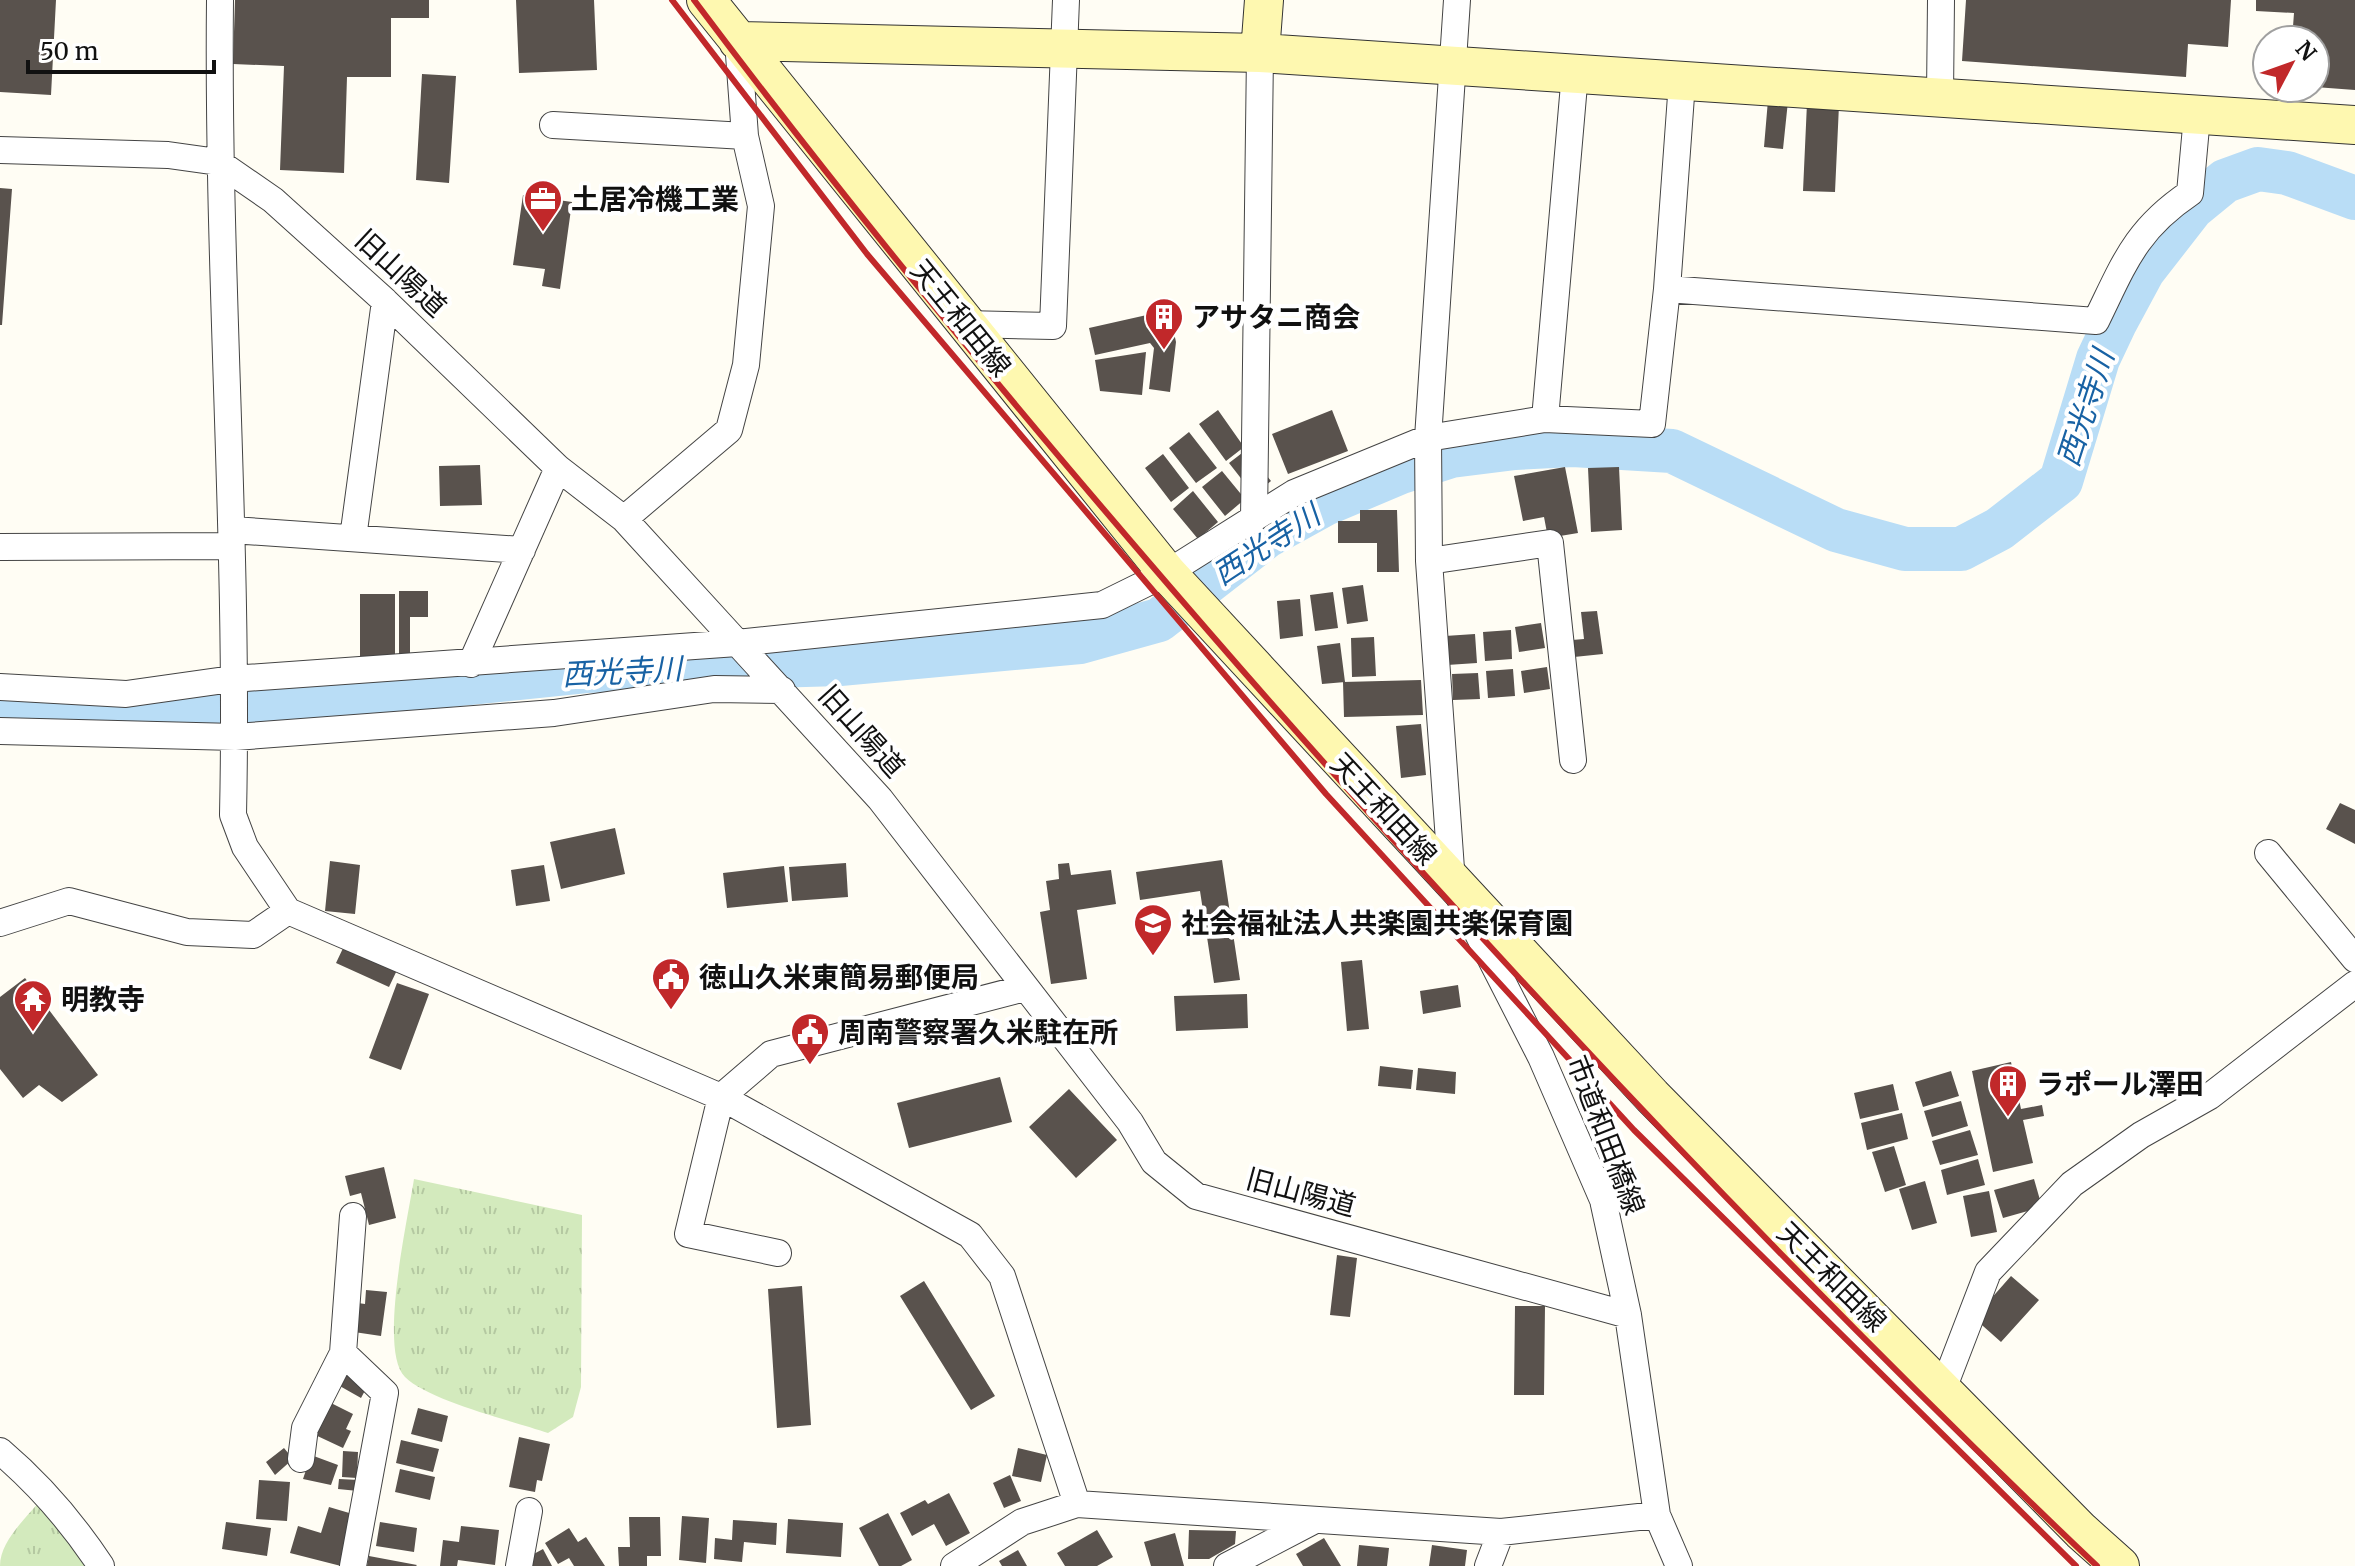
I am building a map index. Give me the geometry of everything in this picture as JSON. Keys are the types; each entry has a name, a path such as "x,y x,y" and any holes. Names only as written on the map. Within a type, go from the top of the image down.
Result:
{"street":[{"path":"220,0 218,162 231,538 235,737 233,815 245,847 288,911 721,1097 970,1235 1002,1276 1077,1504"},
{"name":"天王和田線","path":"706,0 1167,573 1652,1096 2081,1531 2120,1566"},
{"path":"965,324 1053,326 1066,0"},
{"path":"1254,519 1260,53 1264,0"},
{"path":"1452,883 1429,561 1428,438 1457,0"},
{"path":"1940,95 1941,0"},
{"path":"624,519 729,430 746,365 761,206 745,136 738,41 1260,53 1454,68 1940,95 2197,116 2355,125"},
{"path":"1545,419 1575,73"},
{"path":"0,687 126,694 232,679 737,643 1102,605 1167,573 1294,493 1428,438 1545,419 1652,424 1667,289 1682,82"},
{"path":"1667,289 2096,321 2138,238 2161,212 2190,193 2197,116"},
{"path":"553,125 745,136"},
{"path":"0,150 168,155 218,162"},
{"name":"旧山陽道","path":"218,162 273,200 385,301 558,468 624,519 880,799 1130,1122 1154,1162 1196,1196 1628,1315"},
{"path":"353,538 385,301"},
{"path":"471,664 558,468"},
{"path":"0,547 231,538 353,538 522,550"},
{"path":"1429,561 1550,543 1573,760"},
{"path":"0,731 235,737 554,713 714,689 782,690"},
{"path":"2268,853 2355,959"},
{"name":"市道和田橋線","path":"1452,883 1541,1057 1603,1200 1628,1315 1657,1515 1679,1566"},
{"path":"0,923 69,901 187,932 253,935 288,911"},
{"path":"1943,1389 1988,1272 2072,1184 2141,1135 2210,1096 2355,984"},
{"path":"778,1253 688,1234 721,1097 771,1054 1025,988"},
{"path":"301,1459 305,1428 343,1353 353,1216"},
{"path":"343,1353 385,1393 353,1566"},
{"path":"0,1451 28,1475 75,1527 101,1566"},
{"path":"954,1566 981,1558 1022,1522 1077,1504 1501,1532 1657,1515"},
{"path":"519,1566 529,1511"},
{"path":"1227,1566 1315,1520"},
{"path":"1488,1566 1501,1532"}],"green space":[{"path":"414,1179 582,1215 581,1387 573,1417 548,1433 472,1410 433,1394 405,1377 397,1363 394,1313"},
{"path":"39,1502 89,1566 0,1566 8,1540"}],"building":[{"path":"0,0 56,0 51,95 0,92"},
{"path":"235,0 429,0 429,18 391,18 391,77 347,77 344,173 280,170 284,66 233,64"},
{"path":"516,0 594,0 597,70 519,73"},
{"path":"1966,0 2231,0 2228,47 2188,44 2186,77 1962,61"},
{"path":"2256,0 2355,0 2355,90 2331,88 2331,24 2293,24 2294,13 2256,11"},
{"path":"422,74 456,76 449,183 416,180"},
{"path":"1768,100 1788,101 1783,149 1764,147"},
{"path":"1807,103 1839,105 1835,192 1803,191"},
{"path":"0,188 12,189 2,325 0,325"},
{"name":"土居冷機工業","path":"523,195 572,202 560,289 542,286 545,269 513,265"},
{"name":"アサタニ商会","path":"1169,310 1176,342 1170,392 1149,389 1154,348 1150,343 1095,355 1089,328"},
{"path":"1146,352 1142,395 1100,391 1095,360"},
{"path":"1218,410 1244,447 1226,461 1199,424"},
{"path":"1332,410 1348,451 1288,474 1272,434"},
{"path":"1189,432 1217,468 1196,483 1169,448"},
{"path":"1246,450 1271,481 1254,495 1229,463"},
{"path":"1163,454 1189,488 1171,502 1145,468"},
{"path":"480,465 482,505 440,506 439,466"},
{"path":"1565,467 1578,533 1548,538 1544,517 1523,521 1514,476"},
{"path":"1619,467 1622,530 1591,532 1588,468"},
{"path":"1222,471 1245,499 1225,516 1202,487"},
{"path":"1193,491 1218,522 1198,539 1173,509"},
{"path":"1360,510 1397,510 1399,572 1377,572 1377,543 1338,543 1338,521 1360,521"},
{"path":"1363,585 1368,621 1347,624 1342,588"},
{"path":"399,591 428,591 428,617 410,617 410,658 399,658"},
{"path":"1333,592 1338,628 1315,631 1310,595"},
{"path":"360,594 395,594 395,663 360,663"},
{"path":"1300,599 1303,636 1280,639 1277,601"},
{"path":"1597,611 1603,654 1574,657 1572,640 1584,639 1581,612"},
{"path":"1541,623 1545,648 1519,652 1515,627"},
{"path":"1511,630 1512,659 1485,661 1483,632"},
{"path":"1475,634 1477,663 1447,665 1445,636"},
{"path":"1374,637 1376,676 1352,677 1351,638"},
{"path":"1340,643 1345,682 1322,684 1317,646"},
{"path":"1547,667 1550,689 1524,693 1521,671"},
{"path":"1513,669 1515,696 1488,698 1486,671"},
{"path":"1478,673 1480,699 1453,700 1452,674"},
{"path":"1421,680 1423,715 1344,717 1343,682"},
{"path":"1421,724 1426,775 1401,778 1396,726"},
{"path":"2340,803 2355,810 2355,844 2326,829"},
{"path":"615,828 625,874 561,889 550,842"},
{"path":"1222,860 1240,980 1214,983 1200,891 1140,900 1136,872"},
{"path":"330,861 360,865 355,914 325,911"},
{"path":"846,863 848,897 792,901 789,867"},
{"path":"1069,863 1071,875 1111,870 1116,904 1077,910 1087,979 1051,984 1040,912 1050,910 1046,881 1059,879 1058,864"},
{"path":"544,865 550,901 516,906 511,870"},
{"path":"784,866 788,902 727,908 723,873"},
{"path":"345,944 398,968 389,987 336,963"},
{"path":"1362,960 1369,1029 1347,1031 1341,962"},
{"name":"明教寺","path":"25,978 98,1075 62,1102 39,1085 23,1098 0,1069 0,997"},
{"path":"397,983 429,994 401,1070 369,1058"},
{"path":"1458,985 1461,1007 1423,1014 1420,991"},
{"path":"1247,994 1248,1028 1176,1031 1174,996"},
{"name":"ラポール澤田","path":"2011,1062 2021,1109 2042,1105 2044,1116 2023,1120 2033,1163 1993,1172 1972,1071"},
{"path":"1380,1066 1413,1070 1411,1089 1378,1086"},
{"path":"1418,1068 1456,1072 1455,1094 1416,1090"},
{"path":"1951,1071 1959,1096 1923,1107 1915,1082"},
{"path":"1000,1077 1012,1122 909,1148 897,1103"},
{"path":"1893,1084 1899,1110 1860,1119 1854,1093"},
{"path":"1069,1089 1117,1140 1076,1178 1029,1127"},
{"path":"1961,1101 1968,1126 1932,1137 1924,1111"},
{"path":"1902,1113 1908,1139 1867,1150 1861,1123"},
{"path":"1970,1130 1978,1155 1940,1165 1932,1141"},
{"path":"1894,1146 1906,1185 1885,1192 1872,1152"},
{"path":"1978,1159 1985,1185 1947,1195 1941,1170"},
{"path":"384,1167 396,1218 369,1225 361,1193 350,1196 345,1176"},
{"path":"2034,1179 2042,1207 2003,1218 1994,1190"},
{"path":"1925,1181 1937,1223 1912,1230 1899,1189"},
{"path":"1989,1191 1997,1232 1971,1237 1963,1196"},
{"path":"1337,1255 1357,1258 1350,1317 1330,1315"},
{"path":"2011,1276 2039,1300 2001,1342 1974,1318"},
{"path":"924,1281 995,1396 971,1410 900,1296"},
{"path":"802,1286 811,1425 777,1428 768,1289"},
{"path":"366,1290 387,1292 381,1336 354,1332 358,1303 365,1304"},
{"path":"1515,1306 1545,1306 1544,1395 1514,1395"},
{"path":"346,1370 369,1383 361,1398 338,1385"},
{"path":"327,1401 353,1414 346,1429 351,1431 343,1448 311,1433"},
{"path":"418,1408 448,1416 442,1442 411,1434"},
{"path":"519,1437 550,1444 542,1481 537,1480 535,1492 509,1487"},
{"path":"401,1440 439,1449 433,1472 396,1463"},
{"path":"284,1448 293,1459 275,1475 266,1462"},
{"path":"1018,1448 1047,1455 1041,1482 1012,1476"},
{"path":"343,1451 358,1452 357,1478 342,1477"},
{"path":"311,1455 338,1465 331,1485 303,1479"},
{"path":"400,1469 435,1477 430,1500 395,1492"},
{"path":"1010,1475 1021,1501 1004,1508 993,1483"},
{"path":"339,1479 359,1480 358,1491 338,1489"},
{"path":"259,1480 290,1482 287,1521 256,1519"},
{"path":"949,1493 970,1533 946,1546 934,1524 912,1536 900,1513 925,1500 928,1504"},
{"path":"329,1507 356,1515 341,1566 290,1553 298,1526 321,1533"},
{"path":"888,1513 912,1560 901,1566 879,1566 859,1528"},
{"path":"682,1516 709,1518 706,1563 679,1560"},
{"path":"629,1517 660,1517 661,1556 647,1556 647,1566 619,1566 618,1547 630,1547"},
{"path":"788,1519 843,1523 841,1557 786,1553"},
{"path":"733,1520 777,1523 776,1545 744,1542 742,1562 714,1559 715,1538 732,1540"},
{"path":"226,1522 271,1528 267,1556 222,1549"},
{"path":"380,1522 417,1528 414,1552 376,1546"},
{"path":"461,1526 499,1530 495,1565 458,1560 457,1566 440,1566 443,1540 459,1542"},
{"path":"569,1528 578,1542 586,1537 605,1566 574,1566 569,1558 558,1564 545,1543"},
{"path":"1097,1530 1113,1557 1097,1566 1065,1566 1057,1553"},
{"path":"1189,1530 1236,1531 1235,1544 1209,1559 1188,1559"},
{"path":"1175,1533 1184,1566 1151,1566 1144,1542"},
{"path":"1324,1538 1341,1566 1303,1566 1296,1554"},
{"path":"1359,1545 1389,1548 1387,1566 1357,1566"},
{"path":"1432,1545 1467,1550 1465,1566 1429,1566"},
{"path":"543,1549 552,1566 529,1566 530,1556"},
{"path":"1018,1550 1027,1566 1002,1566 999,1561"},
{"path":"369,1556 417,1565 367,1566"}],"waterway":[{"name":"西光寺川","path":"0,710 142,717 586,671 840,664 1080,642 1159,620 1267,536 1325,504 1401,472 1451,456 1515,448 1573,445 1672,451 1836,530 1905,549 1961,549 1999,529 2061,481 2098,359 2115,323 2143,271 2192,208 2225,181 2258,169 2287,173 2355,198"}],"railway":[{"path":"672,0 867,254 1326,794 1634,1130 2076,1566"},
{"path":"694,0 826,172 1031,424 1243,671 1449,902 1767,1240 2097,1566"}],"place":[{"name":"土居冷機工業","path":"543,233"},
{"name":"アサタニ商会","path":"1164,351"},
{"name":"社会福祉法人共楽園共楽保育園","path":"1153,957"},
{"name":"徳山久米東簡易郵便局","path":"671,1011"},
{"name":"明教寺","path":"33,1033"},
{"name":"周南警察署久米駐在所","path":"810,1066"},
{"name":"ラポール澤田","path":"2008,1118"}]}
